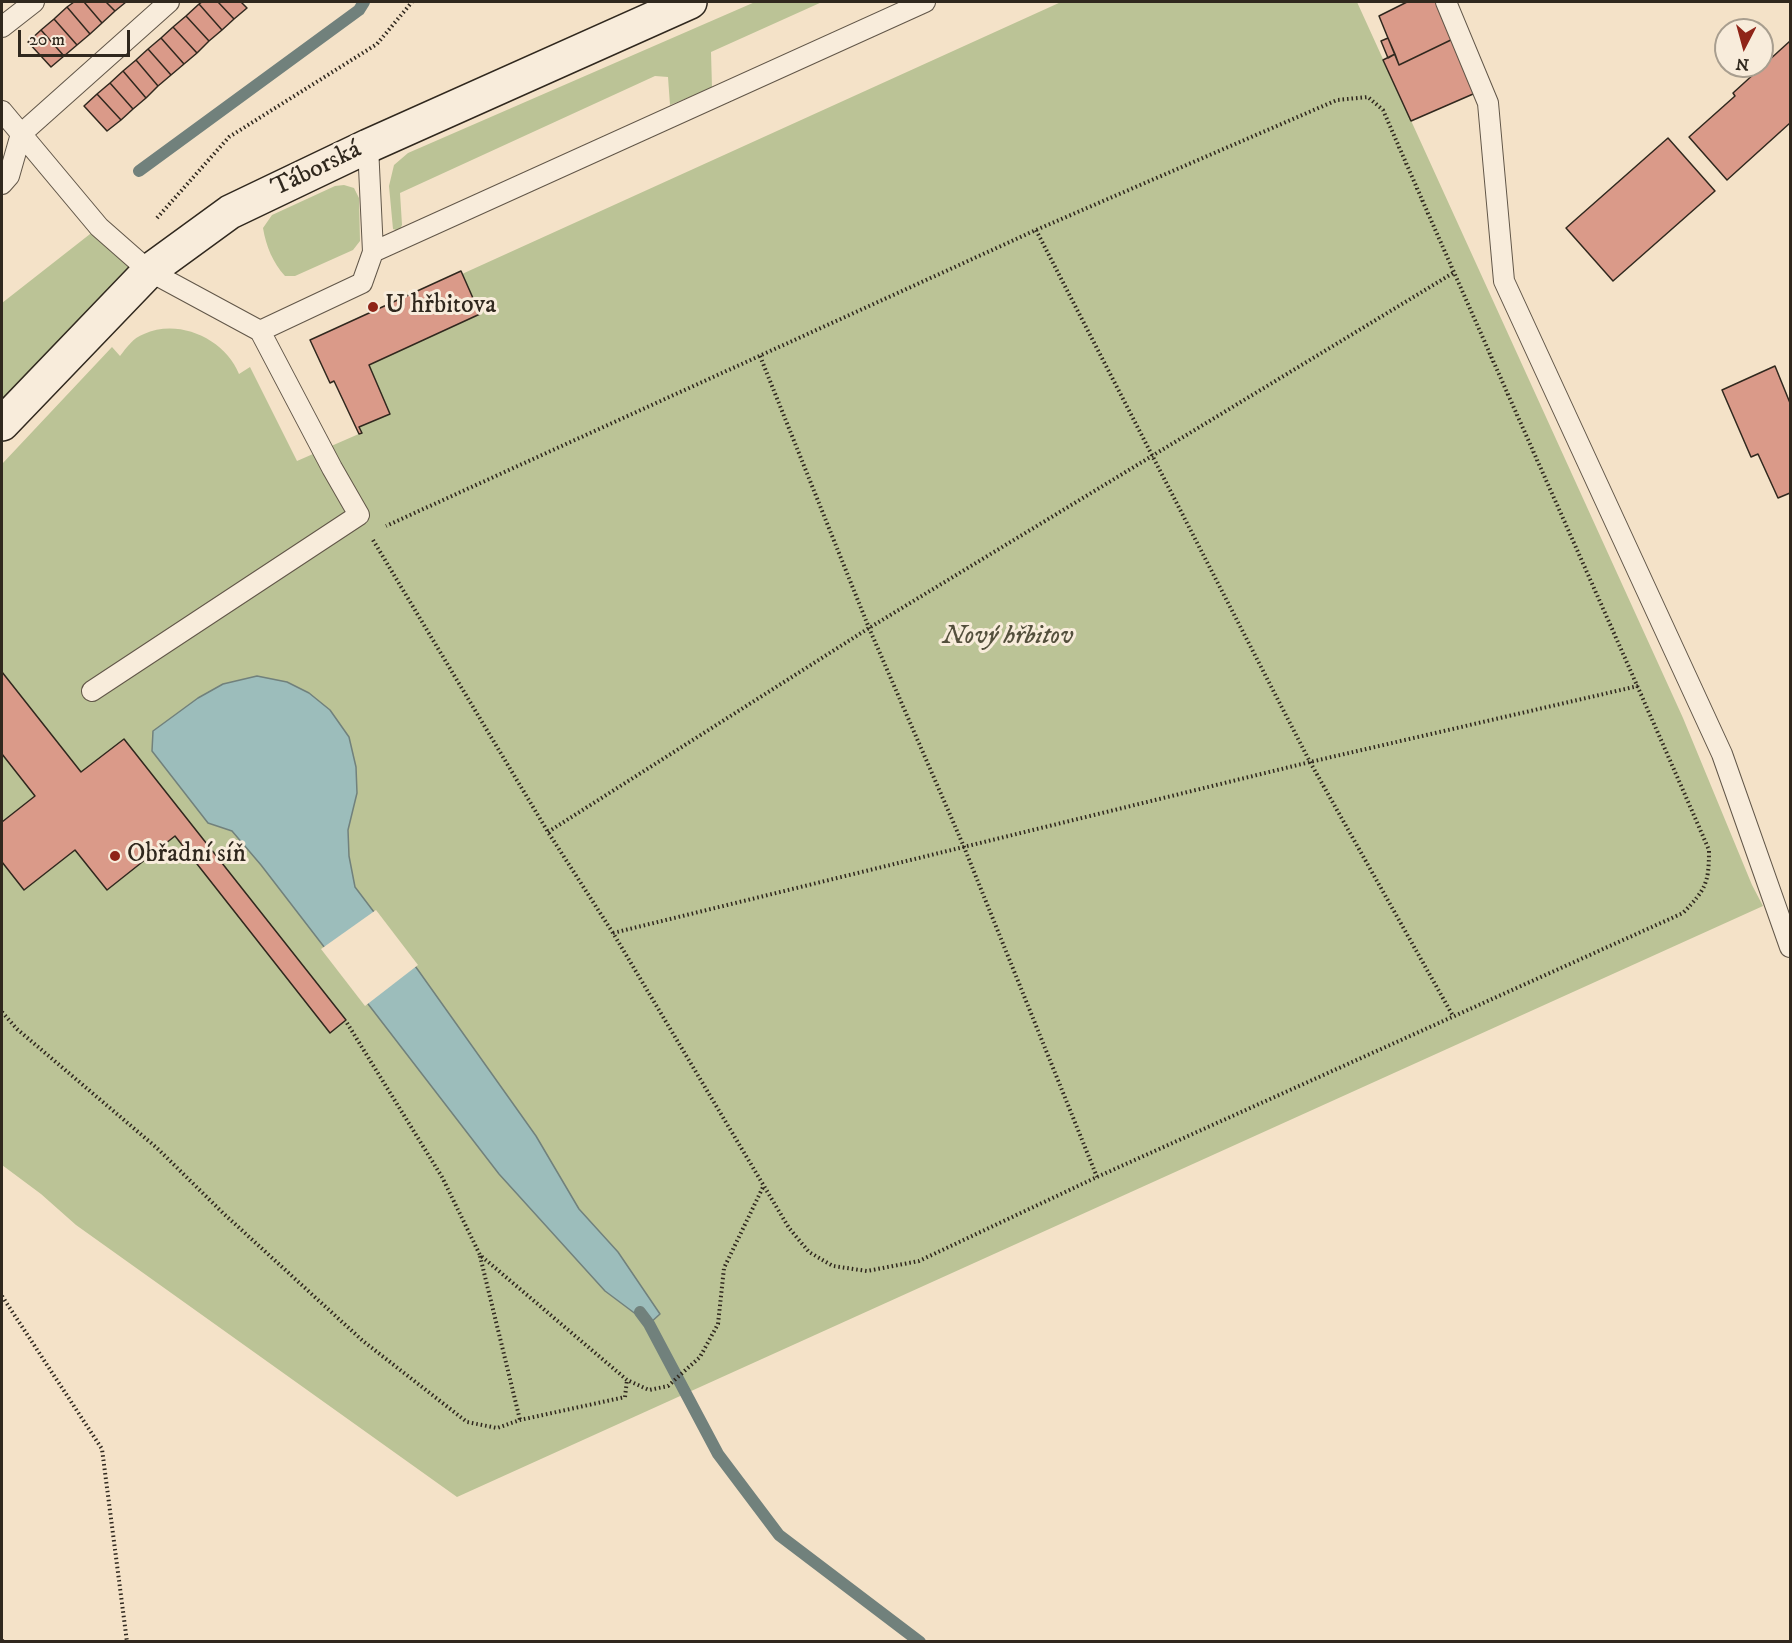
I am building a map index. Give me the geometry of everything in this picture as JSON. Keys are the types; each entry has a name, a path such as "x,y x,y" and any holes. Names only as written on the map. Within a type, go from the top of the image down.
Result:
{"street":[{"name":"Táborská","path":"2,424 149,271 230,212 368,146 690,2"}],"lane":[{"path":"2,27 34,2"},
{"path":"2,184 9,177 21,134 169,2"},
{"path":"373,252 925,2"},
{"path":"1446,2 1488,103 1504,281 1722,754 1791,947"},
{"path":"2,111 99,227 149,271 260,331 359,515 92,692"},
{"path":"260,331 362,283 373,252 368,146"}],"path":[{"path":"150,226 229,136 377,45 412,2"},
{"path":"369,534 548,832 613,933 789,1228 809,1252 833,1266 867,1271 919,1261 1096,1177 1683,913 1697,898 1709,877 1709,850 1638,686 1453,273 1383,110 1368,97 1337,100 1036,230 380,529"},
{"path":"1036,230 1311,762 1453,1016"},
{"path":"548,832 869,628 1453,273"},
{"path":"760,356 869,628 964,847 1096,1177"},
{"path":"613,933 1311,762 1638,686"},
{"path":"2,1012 17,1029 157,1149 223,1213 372,1349 467,1422 496,1428 520,1420 625,1397 627,1380"},
{"path":"347,1023 442,1177 480,1255 520,1420"},
{"path":"480,1255 627,1380 649,1390 668,1386 700,1357 718,1324 724,1268 764,1185"},
{"path":"2,1296 102,1449 127,1641"}],"green space":[{"path":"755,2 822,2 711,52 712,88 670,105 668,77 655,76 400,193 402,225 399,231 393,229 389,186 394,165 408,153"},
{"name":"Nový hřbitov","path":"1061,2 1357,2 1683,718 1752,885 1763,906 457,1497 76,1225 41,1194 2,1165 2,464 112,347 120,356 130,343 140,336 158,330 172,329 186,330 212,342 223,351 239,374 250,367 297,461 361,433 359,427 390,414 369,365 480,314 462,274"},
{"path":"344,185 354,188 359,198 360,241 353,250 295,276 285,276 271,254 263,228 272,215 335,186"},
{"path":"99,227 149,271 2,424 2,303"}],"water":[{"path":"257,676 287,682 309,693 330,710 349,737 356,767 357,793 348,830 349,856 355,887 418,970 536,1136 579,1209 618,1252 660,1314 649,1324 605,1291 499,1174 261,865 232,831 208,823 152,751 153,731 198,698 223,684"}],"pier":[{"path":"376,910 418,965 365,1006 321,949"}],"building":[{"path":"74,2 84,2 102,23 90,34 67,7"},
{"path":"84,2 106,2 115,11 102,23"},
{"path":"106,2 126,2 115,11"},
{"path":"218,2 234,19 222,30 199,4"},
{"path":"218,2 241,2 247,8 234,19"},
{"path":"1407,2 1440,2 1455,38 1399,65 1379,16"},
{"path":"199,4 222,30 209,41 186,16"},
{"path":"67,7 90,34 77,45 54,19"},
{"path":"186,16 209,41 197,53 173,27"},
{"path":"54,19 77,45 64,56 41,30"},
{"path":"173,27 197,53 184,64 161,38"},
{"path":"41,30 64,56 51,67 28,42"},
{"path":"161,38 184,64 171,75 148,49"},
{"path":"1388,38 1395,54 1388,58 1381,41"},
{"path":"1455,38 1480,91 1411,121 1383,60 1395,54 1399,65"},
{"path":"1790,41 1790,123 1727,180 1689,137 1735,96 1733,93 1749,78 1774,78 1774,56"},
{"path":"148,49 171,75 158,86 136,60"},
{"path":"136,60 158,86 146,98 123,71"},
{"path":"123,71 146,98 133,109 110,83"},
{"path":"110,83 133,109 121,120 97,94"},
{"path":"97,94 121,120 107,131 84,106"},
{"path":"1668,138 1715,191 1613,281 1566,228"},
{"path":"461,271 480,314 369,365 390,414 359,427 362,433 359,434 334,381 330,383 310,340"},
{"path":"1775,366 1790,403 1790,493 1778,498 1758,454 1751,457 1722,390"},
{"name":"Obřadní síň","path":"2,672 81,772 124,739 346,1020 330,1033 175,836 107,890 75,850 24,890 2,862 2,822 35,796 2,754"}],"waterway":[{"path":"139,171 359,10 364,2"},
{"path":"640,1312 649,1324 718,1454 779,1535 920,1642"}],"place":[{"name":"U hřbitova","path":"373,307"},
{"name":"Obřadní síň","path":"115,856"}]}
